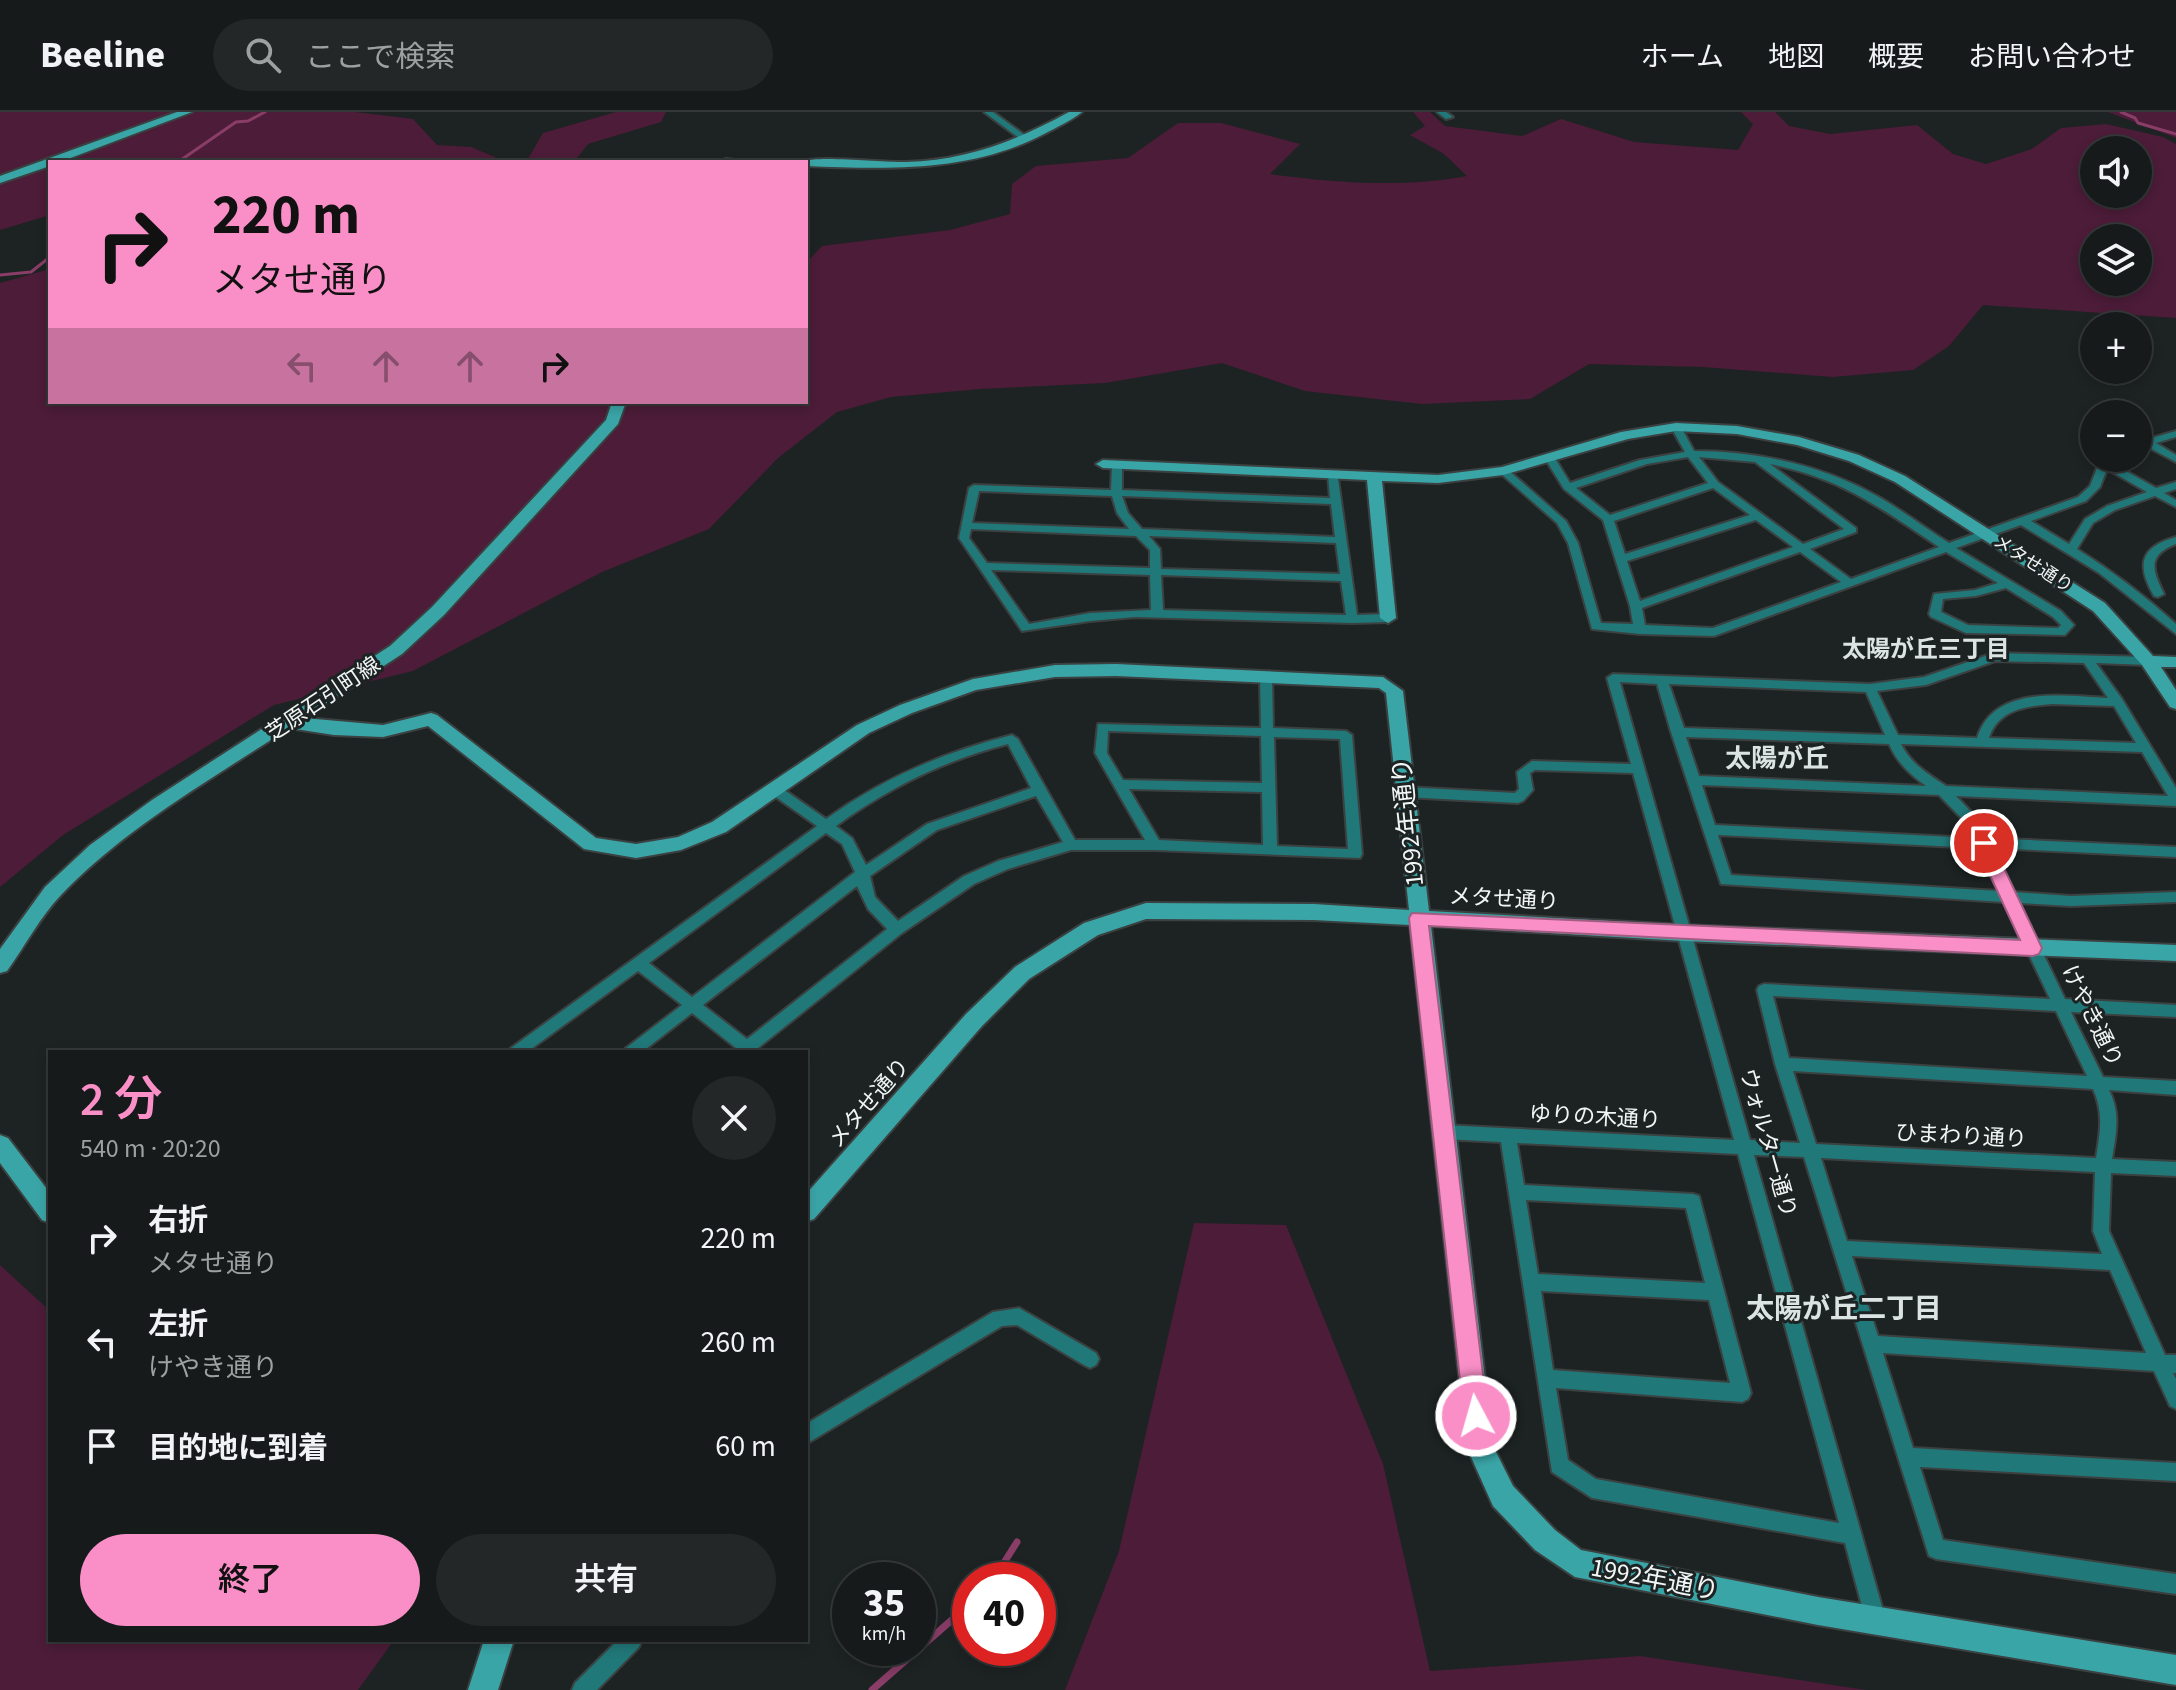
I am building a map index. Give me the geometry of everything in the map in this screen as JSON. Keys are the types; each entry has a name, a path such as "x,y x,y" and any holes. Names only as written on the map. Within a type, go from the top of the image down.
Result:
{"street":[{"path":"55,160 187,112"},
{"path":"988,112 1026,139"},
{"path":"808,163 897,166 978,156 1026,139 1077,112"},
{"path":"1441,112 1449,117"},
{"path":"0,180 48,163"},
{"name":"芝原石引町線","path":"0,965 52,892 97,850 159,805 396,650 438,611 613,421 618,404"},
{"path":"1676,427 1691,454 1714,484 1850,583"},
{"name":"メタせ通り","path":"1110,465 1438,479 1503,471 1626,435 1676,427 1737,430 1799,441 1854,458 1900,479 2099,607 2148,661 2176,703"},
{"path":"2152,441 2176,434"},
{"path":"2152,448 2176,459"},
{"path":"1568,487 1653,459 1691,454 1744,457 1787,465 1826,476 1872,496 1948,548 2057,614 2068,625 2061,632 1966,629 1935,614 1938,596 1976,593 2007,584"},
{"path":"1549,457 1568,487 1608,519 1636,606 1640,630"},
{"path":"1636,606 1852,530 1759,461"},
{"path":"1110,465 1117,509 1155,549 1157,613"},
{"path":"1503,471 1561,521 1573,543 1596,626 1714,632 2082,499 2095,487 2100,472"},
{"path":"2124,472 2176,504"},
{"path":"1333,474 1352,619"},
{"path":"1336,501 974,488 964,538 1026,628 1096,616 1157,613 1388,618 1374,476"},
{"path":"1608,519 1714,484"},
{"path":"2072,548 2089,521 2111,508 2176,485"},
{"path":"1621,559 1757,516"},
{"path":"2023,521 2072,548 2136,594 2176,630"},
{"path":"966,526 1341,540"},
{"path":"2136,594 2163,594 2148,576 2148,560 2156,548 2176,540"},
{"path":"983,566 1346,578"},
{"path":"2002,631 2019,656"},
{"path":"2176,662 1994,657 1926,681 1870,688 1662,680 1726,880 2071,901 2176,897"},
{"path":"2087,659 2118,702 2176,800"},
{"path":"289,722 334,729 383,731 431,719 591,844 636,851 681,843 719,827 863,729 906,709 973,685 1055,671 1116,670 1266,677 1270,850"},
{"name":"1992年通り","path":"1266,677 1383,683 1394,691 1480,1448 1503,1496 1545,1540 1575,1563 1876,1621 2176,1670"},
{"name":"ウォルター通り","path":"1662,680 1613,678 1876,1621"},
{"name":"けやき通り","path":"1870,688 1901,757 1943,791 1973,822 2107,1102 2110,1119 2103,1166 2101,1231 2114,1262 2168,1363 2176,1400"},
{"path":"1982,741 1993,717 2014,706 2035,702 2118,702"},
{"path":"639,963 745,1050 897,929 969,880 1003,865 1071,845 1155,845 1355,854 1346,735 1102,727 1101,753 1155,845"},
{"path":"1677,732 2144,748"},
{"path":"519,1050 865,798 914,770 974,748 1012,739 1071,845"},
{"path":"1405,792 1518,798 1526,790 1523,772 1532,765 1638,769"},
{"path":"1693,780 2176,800"},
{"path":"1120,784 1268,788"},
{"path":"775,790 847,841 863,874 862,891 870,904 897,929"},
{"path":"634,1050 863,874 932,827 1039,790"},
{"path":"1710,830 2176,852"},
{"name":"メタせ通り","path":"808,1209 974,1020 1022,973 1091,929 1146,911 1314,912 1684,933 2176,953"},
{"path":"2176,1011 1764,990 1783,1064 1936,1549 2176,1584"},
{"path":"1783,1064 2176,1088"},
{"name":"ゆりの木通り","path":"1444,1132 1744,1147"},
{"path":"1508,1135 1559,1465 1592,1488 1852,1535"},
{"path":"0,1145 48,1209"},
{"name":"ひまわり通り","path":"1744,1147 2176,1169"},
{"path":"1516,1192 1693,1201 1742,1393 1546,1378"},
{"path":"1841,1248 2114,1262"},
{"path":"1530,1282 1716,1292"},
{"path":"808,1434 999,1318 1019,1316 1090,1359"},
{"path":"1871,1344 2168,1363"},
{"path":"1906,1457 2176,1472"},
{"path":"483,1690 498,1642"},
{"path":"582,1690 630,1642"}],"shaded area":[{"path":"0,112 355,112 413,119 437,145 471,147 495,157 494,160 48,160 48,216 0,230"},
{"path":"616,112 666,112 661,122 588,144 576,160 527,160 543,133"},
{"path":"1413,112 1430,112 1445,126 1522,136 1561,119 1634,142 1738,150 1753,124 1741,112 1775,112 1789,126 1830,134 1917,125 1953,154 1986,164 2032,149 2061,128 2106,124 2163,137 2176,144 2176,318 2152,316 2152,312 2087,312 1983,305 1949,346 1913,370 1833,377 1703,367 1589,364 1530,399 1422,404 1305,391 1222,363 1105,383 891,397 837,412 778,458 709,529 602,572 413,671 274,705 63,835 0,887 0,283 48,270 48,404 808,404 808,261 822,246 950,230 1010,214 1012,184 1036,166 1128,158 1178,123 1221,123 1300,144 1270,174 1319,180 1418,182 1467,176 1444,154 1410,135 1425,126"},
{"path":"2108,112 2176,112 2176,138"},
{"path":"1194,1223 1286,1225 1383,1464 1430,1671 1640,1656 1866,1690 1065,1690 1119,1551"},
{"path":"0,1265 48,1309 48,1642 393,1642 358,1690 0,1690"}],"waterway":[{"path":"181,160 236,122 248,121 265,112"},
{"path":"2121,112 2135,118 2138,123 2176,134"},
{"path":"0,275 31,272 48,259"},
{"path":"1004,1562 1017,1542"},
{"path":"872,1690 952,1620"}],"district":[{"name":"太陽が丘三丁目","path":"1926,649"},
{"name":"太陽が丘","path":"1777,758"},
{"name":"太陽が丘二丁目","path":"1844,1309"}],"route":[{"path":"1476,1416 1418,918 2033,948 1984,843"}]}
